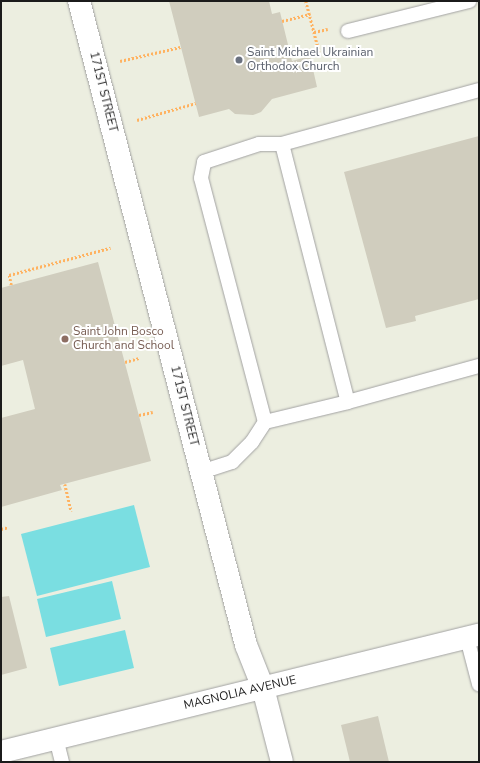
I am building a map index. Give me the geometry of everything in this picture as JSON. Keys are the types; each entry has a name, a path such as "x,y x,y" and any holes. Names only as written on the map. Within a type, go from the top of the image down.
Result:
{"street":[{"name":"171ST STREET","path":"79,1 246,645 263,688 282,762"},
{"name":"MAGNOLIA AVENUE","path":"1,752 473,637"}],"lane":[{"path":"348,31 468,1"},
{"path":"265,422 201,178 204,162 259,144 282,144 479,90"},
{"path":"282,144 348,402"},
{"path":"201,472 232,462 252,442 265,422 348,402 479,366"},
{"path":"473,637 479,684"},
{"path":"56,738 62,762"}],"path":[{"path":"306,1 319,51"},
{"path":"282,21 310,14"},
{"path":"118,62 180,47"},
{"path":"134,120 196,104"},
{"path":"11,285 9,275 110,248"},
{"path":"125,362 139,358"},
{"path":"139,415 153,412"},
{"path":"65,484 72,511"},
{"path":"1,529 9,527"}],"shaded area":[{"path":"134,505 150,567 37,596 21,534"},
{"path":"112,581 121,619 46,637 37,599"},
{"path":"125,630 134,668 59,686 50,648"}],"building":[{"name":"Saint Michael Ukrainian Orthodox Church","path":"169,1 269,1 272,14 280,12 292,61 310,56 317,87 272,99 261,112 253,115 235,114 229,109 199,117"},
{"path":"479,136 479,299 415,316 416,321 386,328 344,172"},
{"path":"98,262 151,461 60,485 62,490 1,507 1,418 35,409 23,360 1,366 1,288"},
{"path":"9,596 27,668 1,675 1,597"},
{"path":"378,716 389,762 350,762 341,725"}],"place":[{"name":"Saint Michael Ukrainian Orthodox Church","path":"239,60"},
{"name":"Saint John Bosco Church and School","path":"65,339"}]}
